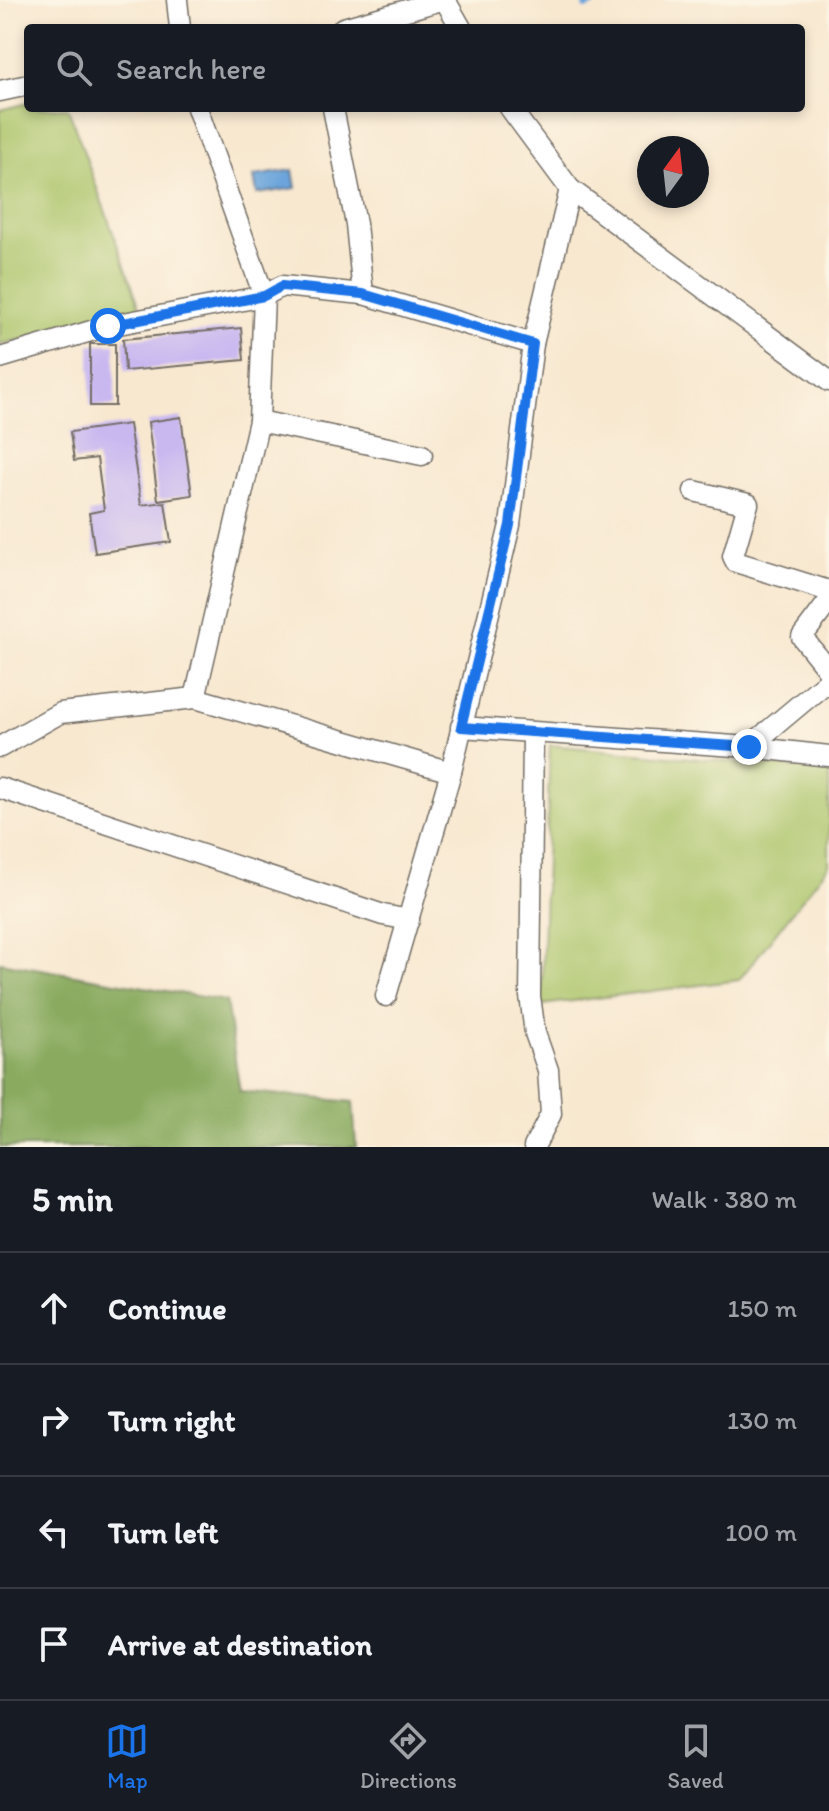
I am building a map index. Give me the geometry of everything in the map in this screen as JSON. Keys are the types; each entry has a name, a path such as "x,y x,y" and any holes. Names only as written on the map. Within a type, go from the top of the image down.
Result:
{"street":[{"path":"177,0 180,24"},
{"path":"357,24 443,0 458,24"},
{"path":"0,91 24,86"},
{"path":"195,698 259,421 264,296 198,112"},
{"path":"334,112 356,224 363,294"},
{"path":"513,112 570,189 829,381"},
{"path":"386,996 451,772 510,525 533,344 570,189"},
{"path":"0,358 108,326 264,296 282,286 363,294 533,344"},
{"path":"259,421 422,455"},
{"path":"694,491 748,504 733,556 736,562 829,591"},
{"path":"829,601 802,637 829,671"},
{"path":"749,747 829,680"},
{"path":"0,747 60,713 195,698 451,772"},
{"path":"461,727 749,747 829,756"},
{"path":"533,734 530,996 535,1033 548,1070 551,1114 534,1147"},
{"path":"0,788 383,915 409,920"}],"green space":[{"path":"24,104 24,112 69,112 142,313 0,344 0,110"},
{"path":"550,745 829,771 829,865 739,980 541,1005"},
{"path":"0,962 226,1001 240,1091 353,1102 356,1147 0,1147"}],"water":[{"path":"293,170 296,188 257,194 254,176"}],"building":[{"path":"241,328 244,360 125,371 123,339"},
{"path":"90,344 115,344 115,406 90,406"},
{"path":"181,417 192,495 158,500 148,422"},
{"path":"129,424 141,505 165,502 171,542 95,553 89,513 104,510 97,458 74,461 70,432"}],"waterway":[{"path":"586,7 602,0"}],"route":[{"path":"108,326 264,296 282,286 363,294 533,344 510,525 461,727 749,747"}]}
